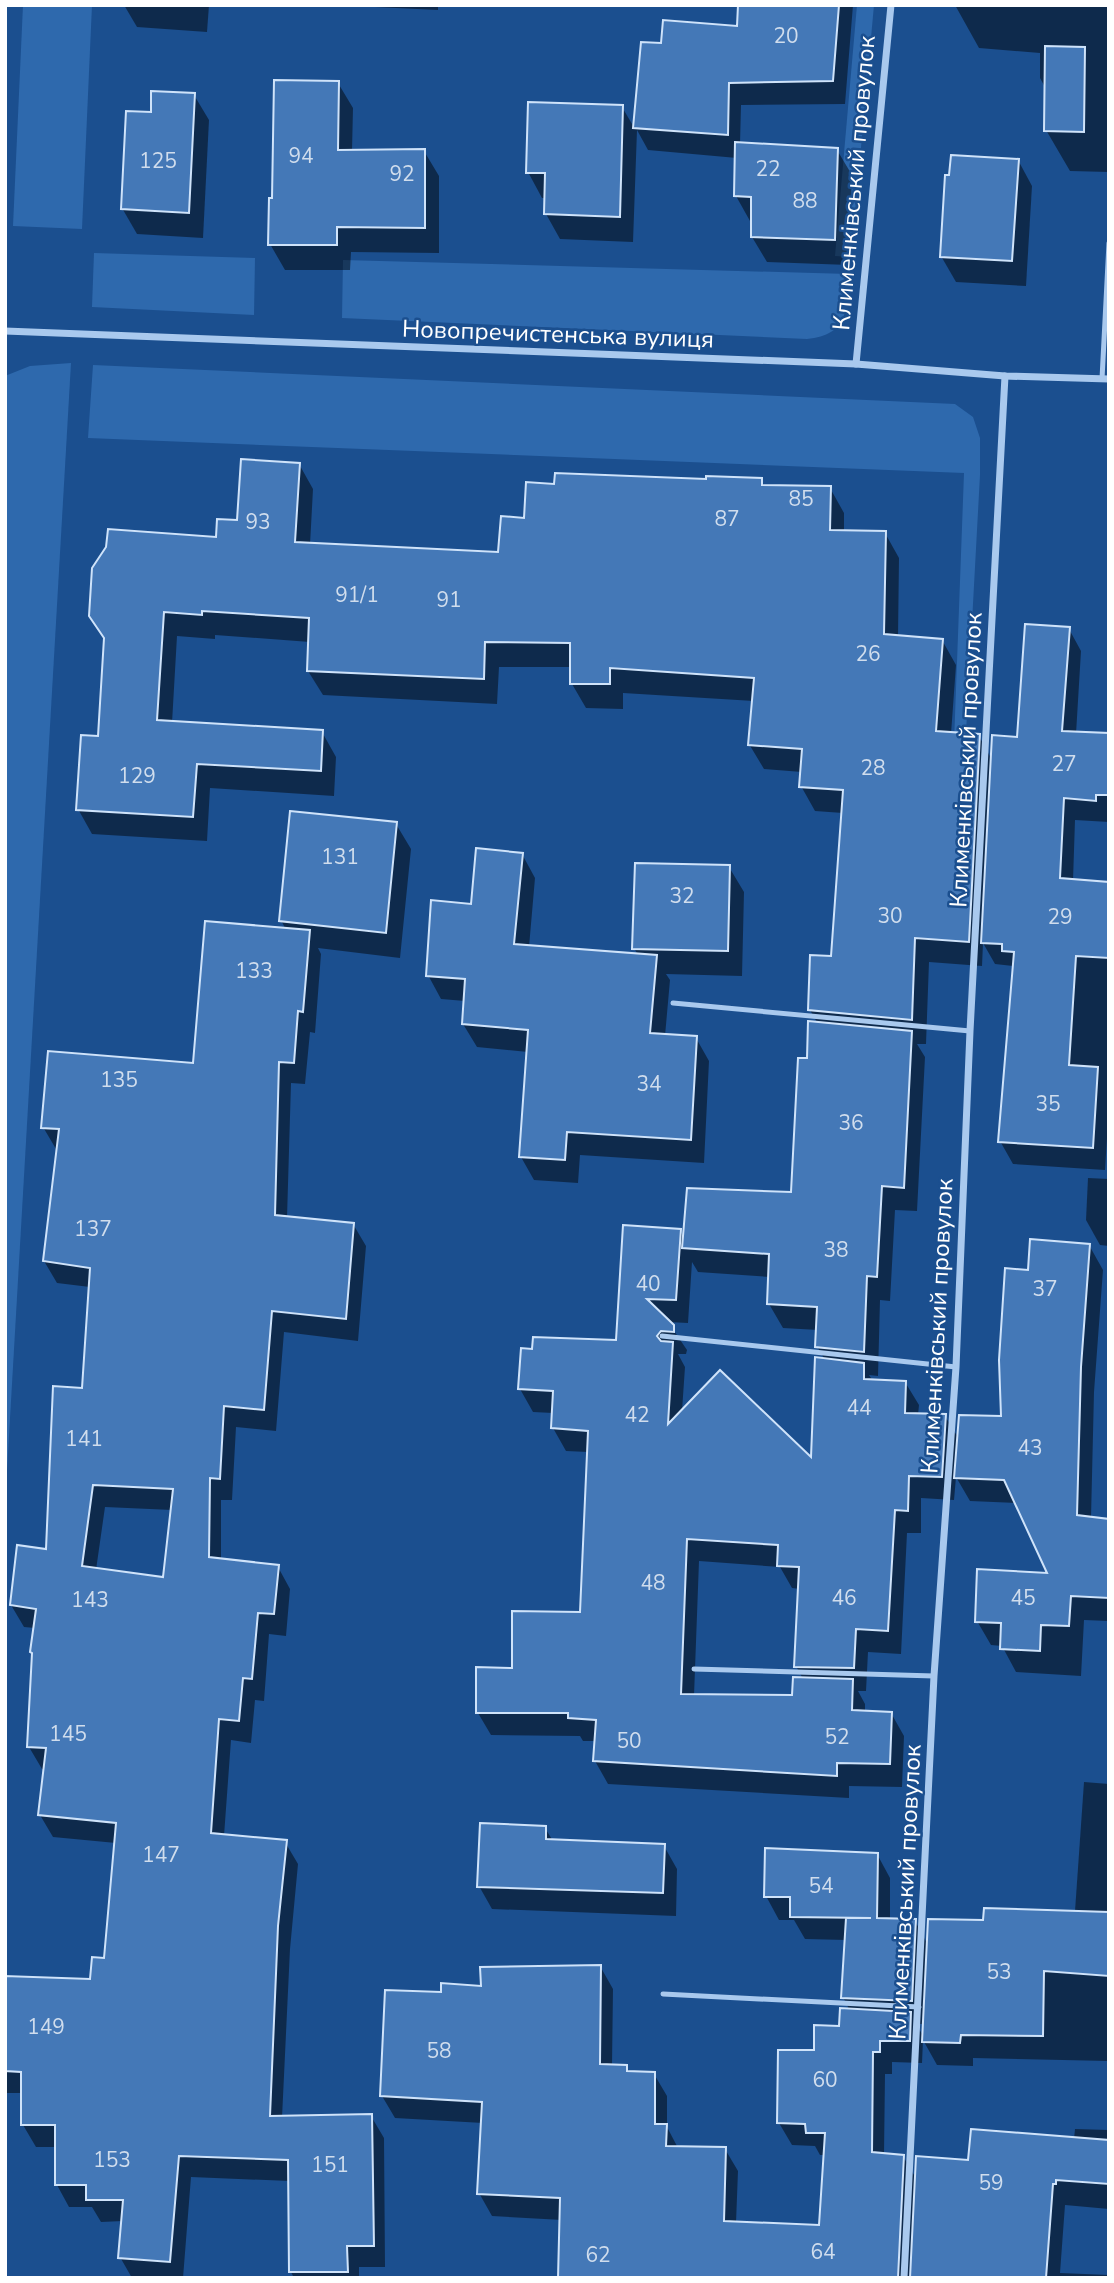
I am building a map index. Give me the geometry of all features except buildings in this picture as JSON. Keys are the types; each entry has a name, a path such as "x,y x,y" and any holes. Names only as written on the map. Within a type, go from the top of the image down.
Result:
{"street":[{"name":"Клименківський провулок","path":"856,364 891,5"},
{"name":"Новопречистенська вулиця","path":"5,331 856,364 1005,376 1105,379"},
{"name":"Клименківський провулок","path":"904,2278 934,1676 956,1367 970,1031 1005,376"}],"lane":[{"path":"1105,379 1109,243"},
{"path":"673,1003 970,1031"},
{"path":"662,1336 956,1367"},
{"path":"694,1669 934,1676"},
{"path":"663,1994 919,2007"}],"shaded area":[{"path":"23,5 92,5 82,229 13,226"},
{"path":"857,5 874,5 851,257 835,256"},
{"path":"94,253 255,258 254,315 92,307"},
{"path":"343,260 849,274 848,298 838,326 831,332 807,339 342,318"},
{"path":"71,363 5,1505 5,376 30,366"},
{"path":"93,365 955,404 973,417 980,438 961,825 951,824 964,473 88,438"}]}
